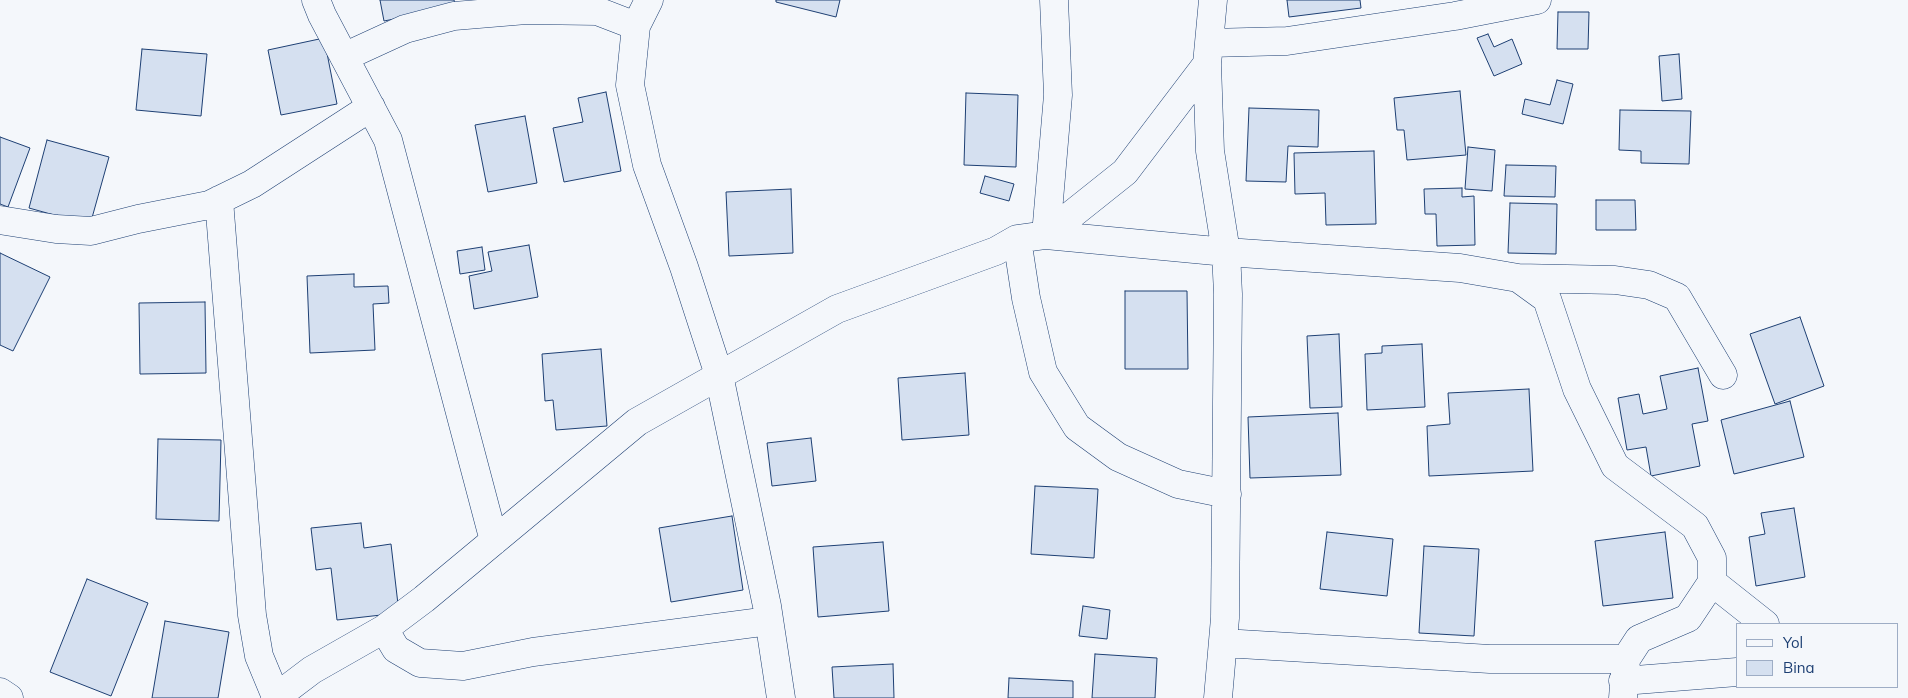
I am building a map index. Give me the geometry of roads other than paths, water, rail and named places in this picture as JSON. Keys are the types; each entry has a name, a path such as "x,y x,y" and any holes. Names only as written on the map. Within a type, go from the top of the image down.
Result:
{"street":[{"path":"316,0 344,58 388,140 494,541"},
{"path":"649,0 636,26 630,85 646,165 684,267 719,375 769,622 781,698"},
{"path":"1046,235 1058,95 1054,0"},
{"path":"1213,0 1208,54 1210,151 1226,252 1228,294 1225,618 1218,698"},
{"path":"1046,235 1125,172 1208,54 1455,16 1537,0"},
{"path":"344,58 404,29 454,16 526,10 597,11 636,26"},
{"path":"0,220 56,229 92,230 209,205 252,184 371,107"},
{"path":"219,200 252,614 259,656 275,698 312,670 384,629 424,599 637,422 837,309 996,251 1017,239 1046,235 1226,252 1460,268 1518,278 1614,280 1649,285 1677,297 1723,375"},
{"path":"1017,239 1026,298 1043,372 1077,427 1118,457 1178,484 1227,494"},
{"path":"1518,278 1547,299 1578,389 1615,466 1695,526 1712,558 1712,582 1688,618 1639,640 1624,679"},
{"path":"1712,582 1764,623"},
{"path":"384,629 396,648 420,663 463,666 533,652 683,631 769,622"},
{"path":"1223,643 1490,659 1624,679 1736,672"},
{"path":"0,692 9,698"}]}
